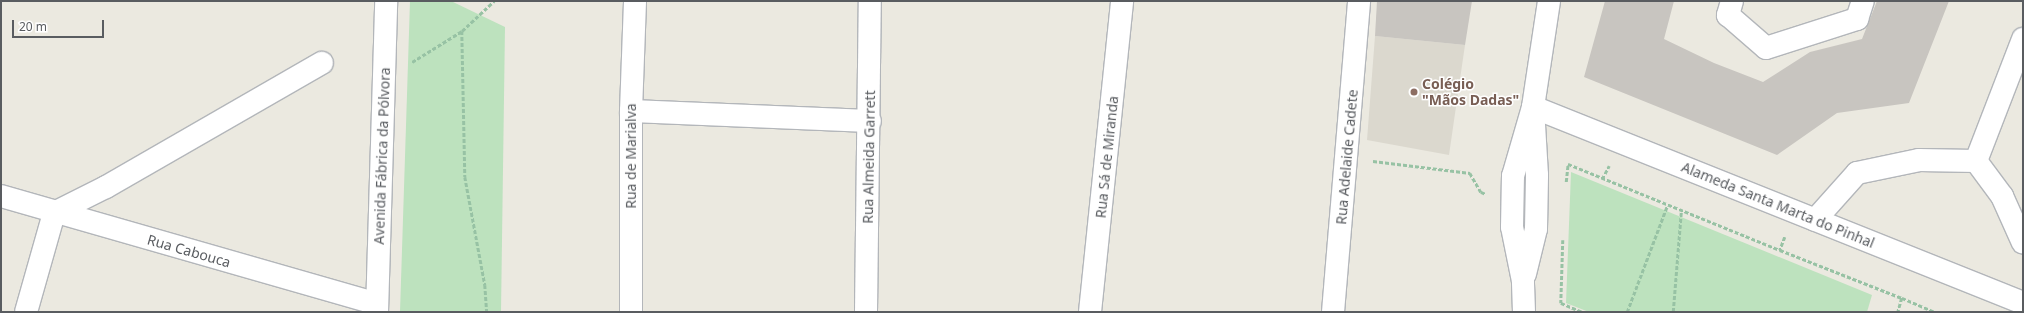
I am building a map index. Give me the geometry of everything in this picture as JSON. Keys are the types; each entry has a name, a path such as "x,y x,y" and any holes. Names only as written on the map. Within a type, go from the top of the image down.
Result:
{"street":[{"name":"Avenida Fábrica da Pólvora","path":"377,308 386,1"},
{"name":"Rua de Marialva","path":"631,312 631,111 635,1"},
{"name":"Rua Almeida Garrett","path":"866,312 870,121 870,1"},
{"name":"Rua Sá de Miranda","path":"1090,312 1122,1"},
{"name":"Rua Adelaide Cadete","path":"1333,312 1348,152 1359,1"},
{"path":"1524,312 1523,281 1512,227 1513,176 1533,107 1549,1"},
{"path":"1732,1 1728,15 1766,48 1856,19 1863,1"},
{"path":"1976,161 2023,38"},
{"path":"26,312 54,213 112,183 322,63"},
{"path":"1523,281 1536,229 1537,175 1533,107"},
{"name":"Alameda Santa Marta do Pinhal","path":"1533,107 1815,220 2023,299"},
{"path":"631,111 870,121"},
{"path":"1815,220 1857,173 1919,160 1976,161"},
{"path":"1976,161 2002,196 2023,243"},
{"name":"Rua Cabouca","path":"1,196 377,308"}],"path":[{"path":"487,312 485,285 465,177 462,31 494,1"},
{"path":"1348,152 1374,161 1470,173 1481,192 1513,203"},
{"path":"1566,188 1568,164 1681,212 1935,312"},
{"path":"1627,312 1667,206"},
{"path":"1780,250 1795,211"},
{"path":"1673,312 1681,212"},
{"path":"1563,234 1561,303 1582,312"},
{"path":"1898,312 1902,298"}],"shaded area":[{"name":"Colégio \"Mãos Dadas\"","path":"1375,36 1465,45 1449,155 1367,140"}],"green space":[{"path":"410,1 451,1 505,27 501,312 400,312"},
{"path":"1571,172 1872,295 1867,312 1589,312 1566,303"}],"building":[{"path":"1377,1 1472,1 1465,45 1375,36"},
{"path":"1605,1 1674,1 1664,39 1714,63 1763,82 1810,52 1862,39 1877,1 1949,1 1909,103 1837,113 1777,155 1584,77"}],"place":[{"name":"Colégio \"Mãos Dadas\"","path":"1414,92"}]}
